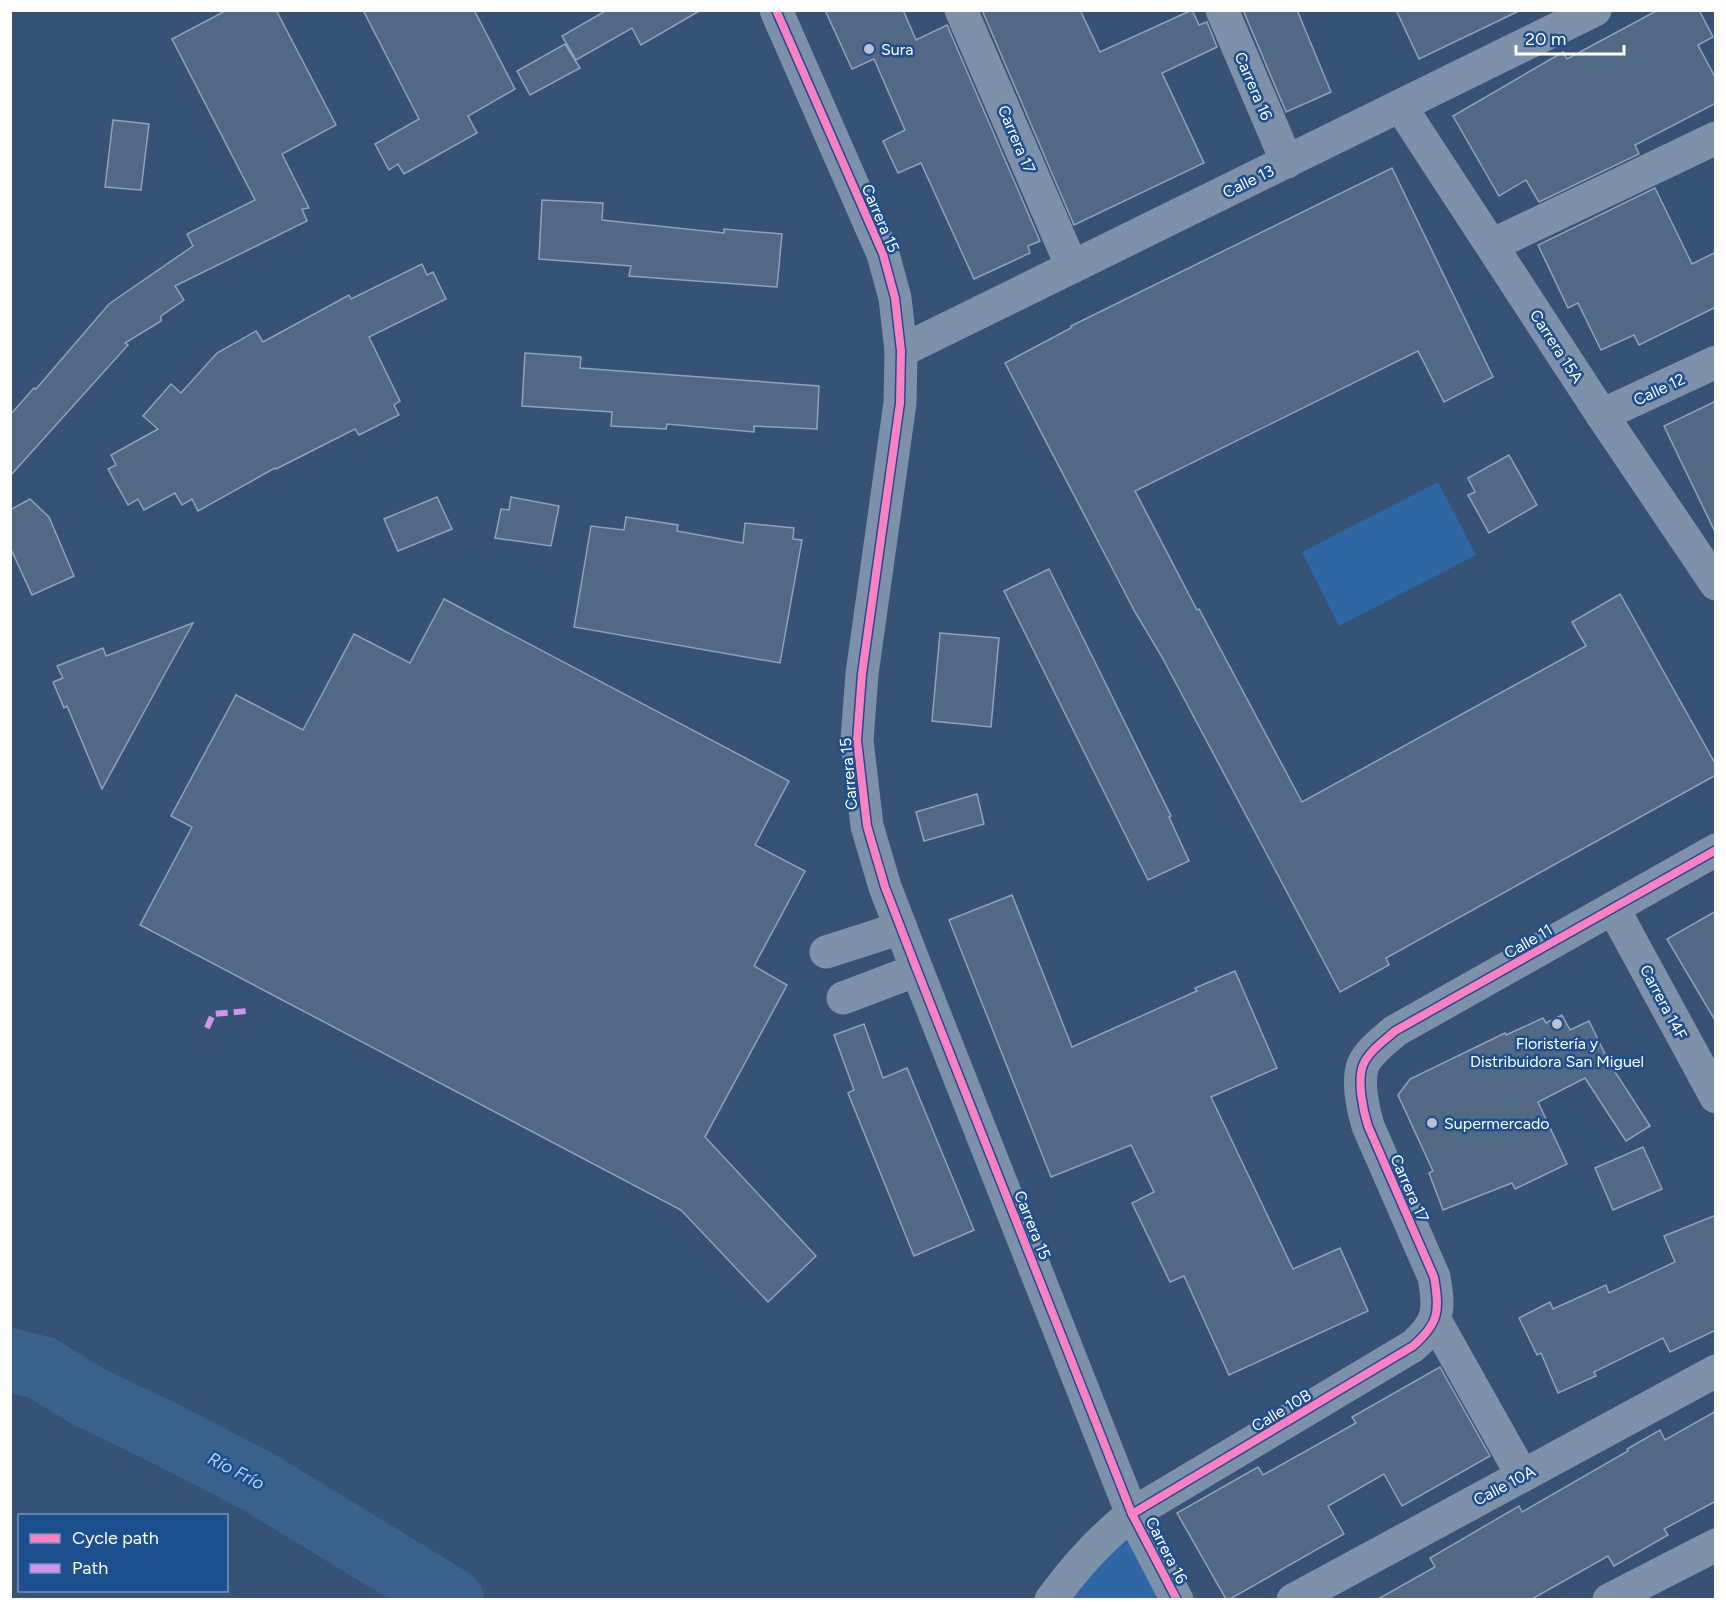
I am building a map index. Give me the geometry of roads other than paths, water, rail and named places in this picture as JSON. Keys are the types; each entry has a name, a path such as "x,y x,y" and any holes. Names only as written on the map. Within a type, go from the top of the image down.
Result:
{"street":[{"name":"Carrera 15","path":"776,10 883,254 895,298 901,351 900,403 862,674 857,740 867,826 885,887 1132,1514"},
{"name":"Carrera 17","path":"961,10 1072,267"},
{"name":"Carrera 16","path":"1222,10 1287,162"},
{"name":"Calle 13","path":"901,351 1595,10"},
{"name":"Carrera 15A","path":"1401,107 1602,415 1716,584"},
{"path":"1492,245 1716,138"},
{"name":"Calle 12","path":"1602,415 1716,363"},
{"name":"Calle 11","path":"1363,1066 1374,1049 1395,1031 1716,850"},
{"name":"Carrera 14F","path":"1613,908 1716,1097"},
{"path":"826,952 901,928"},
{"path":"843,998 917,970"},
{"name":"Carrera 17","path":"1363,1066 1361,1103 1368,1126 1434,1278 1438,1301 1435,1320"},
{"path":"1435,1320 1522,1475"},
{"name":"Calle 10B","path":"1051,1599 1075,1566 1109,1532 1132,1514 1413,1346 1425,1336 1435,1320"},
{"name":"Calle 10A","path":"1293,1599 1716,1371"},
{"name":"Carrera 16","path":"1132,1514 1177,1599"},
{"path":"1609,1599 1716,1545"}],"waterway":[{"name":"Río Frío","path":"10,1360 42,1368 89,1397 257,1481 452,1600"}],"place":[{"name":"Sura","path":"869,49"},
{"name":"Floristería y Distribuidora San Miguel","path":"1557,1024"},
{"name":"Supermercado","path":"1432,1123"}]}
